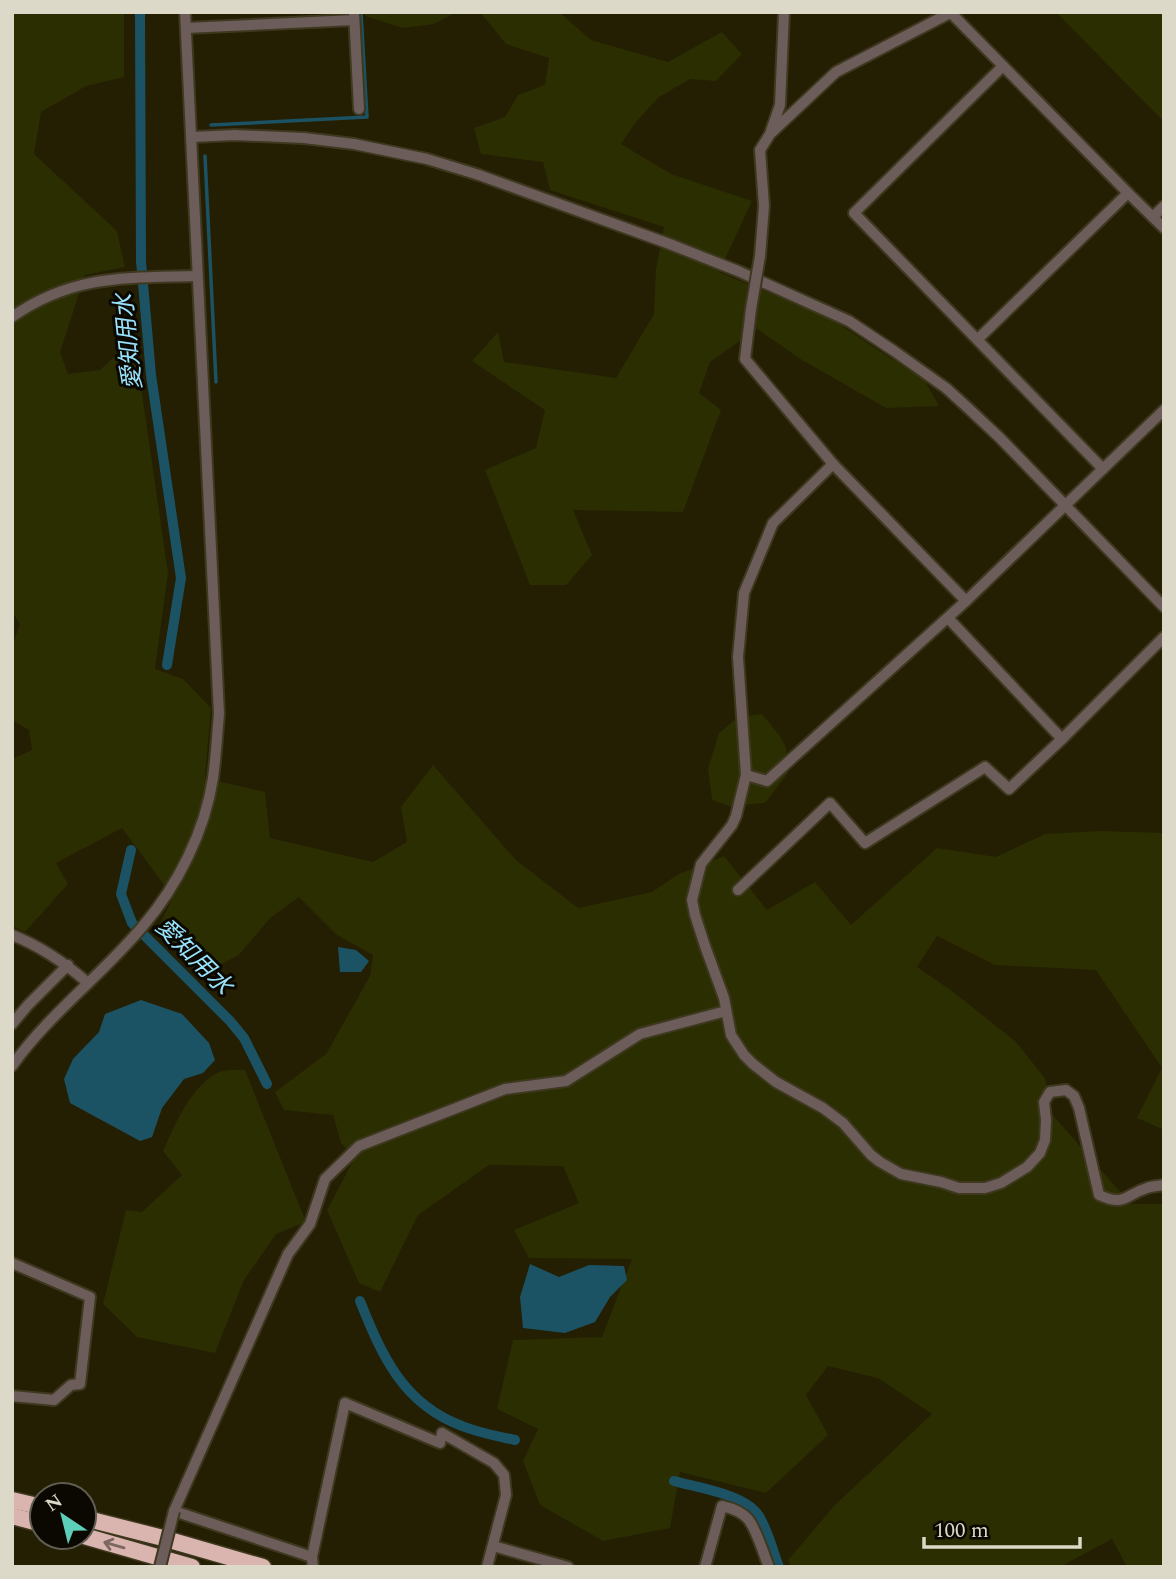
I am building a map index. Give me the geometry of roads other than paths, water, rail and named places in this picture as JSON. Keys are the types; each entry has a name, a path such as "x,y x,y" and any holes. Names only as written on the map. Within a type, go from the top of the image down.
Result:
{"highway":[{"path":"98,1522 263,1567"},
{"path":"98,1540 192,1567"}],"street":[{"path":"12,1066 42,1029 144,925 167,895 192,847 213,779 219,714 185,12"},
{"path":"770,134 780,104 785,12"},
{"path":"966,601 833,464 744,359 760,256 764,206 760,149 770,134 835,72 952,13 1164,228"},
{"path":"186,28 354,16 359,109"},
{"path":"1003,66 854,213 1102,469"},
{"path":"192,136 304,138 354,144 427,159 642,234 738,271 849,321 946,388 1000,438 1164,607"},
{"path":"978,339 1128,193"},
{"path":"1153,217 1164,206"},
{"path":"12,317 43,298 74,286 112,279 197,275"},
{"path":"746,775 767,781 948,618 1164,410"},
{"path":"833,464 773,523 744,593 738,657 746,775 736,816 701,864 692,900 724,998 731,1035 752,1064 776,1082 823,1108 843,1123 871,1155 901,1174 960,1188 985,1188 1001,1183 1027,1167 1040,1153 1045,1140 1044,1102 1050,1092 1066,1090 1073,1096 1079,1108 1099,1195 1107,1199 1121,1200 1146,1188 1164,1185"},
{"path":"948,618 1062,739"},
{"path":"738,890 830,803 865,843 985,767 1009,789 1164,637"},
{"path":"12,935 68,965 88,983"},
{"path":"12,1024 68,965"},
{"path":"160,1567 174,1511 288,1254 310,1224 325,1179 359,1146 505,1089 566,1081 640,1034 726,1011"},
{"path":"12,1263 90,1297 80,1384 71,1385 54,1400 12,1396"},
{"path":"174,1511 312,1562 345,1403 440,1443 442,1433 494,1463 504,1475 506,1495 487,1567"},
{"path":"705,1567 722,1506 734,1509 747,1519 769,1567"},
{"path":"493,1546 568,1567"}],"water":[{"path":"338,947 356,950 369,961 361,972 340,972"},
{"path":"141,1000 182,1014 209,1043 215,1060 203,1073 184,1079 162,1108 152,1137 140,1141 70,1103 64,1079 73,1059 99,1032 105,1014"},
{"path":"530,1264 559,1277 589,1265 624,1266 627,1280 610,1297 595,1322 565,1333 523,1328 520,1297"}],"waterway":[{"name":"愛知用水","path":"140,12 141,261 151,375 181,578 167,665"},
{"path":"211,125 367,117 361,12"},
{"path":"205,156 216,382"},
{"name":"愛知用水","path":"131,850 121,894 132,923 230,1021 244,1038 267,1084"},
{"name":"愛知用水","path":"360,1301 386,1359 397,1376 424,1405 462,1426 515,1440"},
{"name":"愛知用水","path":"674,1481 732,1497 752,1508 765,1528 779,1567"}]}
